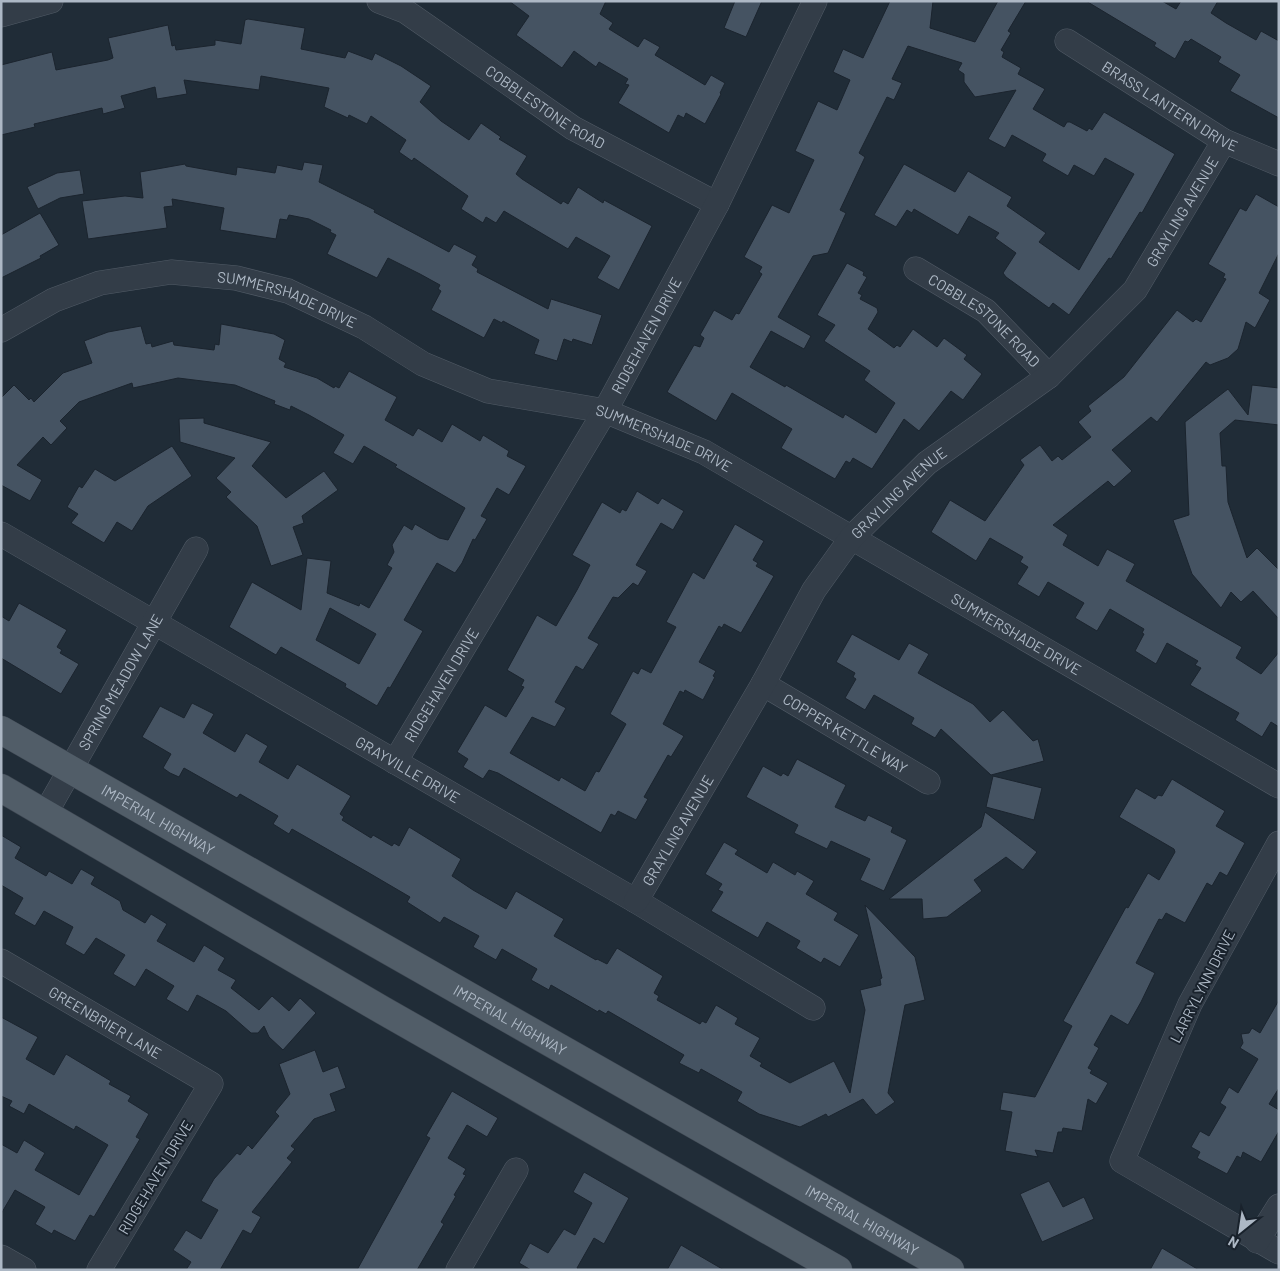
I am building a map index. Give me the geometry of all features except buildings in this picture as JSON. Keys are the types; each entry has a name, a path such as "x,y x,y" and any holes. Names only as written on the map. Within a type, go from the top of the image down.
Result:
{"main road":[{"name":"IMPERIAL HIGHWAY","path":"1,730 950,1270"},
{"path":"1,788 384,1011 838,1270"}],"street":[{"path":"1,15 51,1"},
{"name":"COBBLESTONE ROAD","path":"379,1 405,11 573,128 717,204"},
{"name":"RIDGEHAVEN DRIVE","path":"396,762 605,411 717,204 815,1"},
{"name":"BRASS LANTERN DRIVE","path":"1067,42 1224,141 1279,164"},
{"name":"GRAYLING AVENUE","path":"636,902 763,684 814,590 852,537 927,463 1049,376 1135,290 1224,141"},
{"name":"COBBLESTONE ROAD","path":"916,269 986,311 1049,376"},
{"name":"SUMMERSHADE DRIVE","path":"1,330 54,300 100,283 171,272 236,278 288,291 364,328 423,364 488,391 605,411 704,452 1279,786"},
{"name":"GRAYVILLE DRIVE","path":"1,534 636,902 813,1008"},
{"name":"SPRING MEADOW LANE","path":"45,814 196,549"},
{"name":"COPPER KETTLE WAY","path":"763,684 928,782"},
{"name":"LARRYLYNN DRIVE","path":"1258,1241 1122,1161 1190,1004 1279,843"},
{"name":"GREENBRIER LANE","path":"1,961 211,1084"},
{"name":"RIDGEHAVEN DRIVE","path":"99,1270 211,1084"},
{"path":"458,1270 516,1170"},
{"path":"1279,1206 1258,1241 1279,1252"},
{"path":"1,1256 24,1270"}]}
